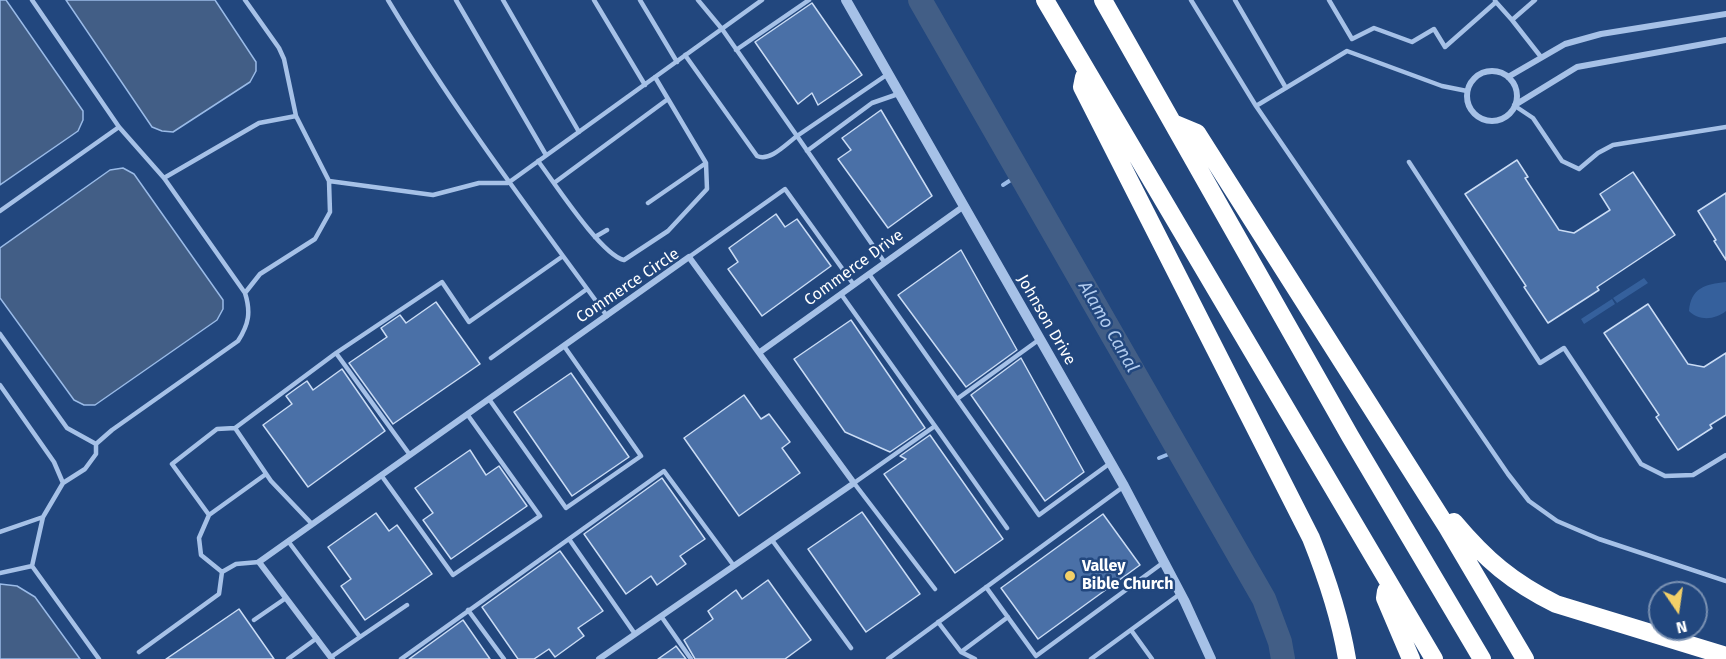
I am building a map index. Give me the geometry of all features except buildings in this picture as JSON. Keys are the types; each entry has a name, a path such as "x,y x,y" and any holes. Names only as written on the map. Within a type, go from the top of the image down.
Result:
{"highway":[{"path":"1045,0 1434,659"},
{"path":"1103,0 1350,436 1482,659"},
{"path":"1086,69 1082,87 1311,538 1337,609 1347,659"},
{"path":"1173,123 1197,133 1377,416 1525,659"},
{"path":"1377,416 1454,522 1507,576 1556,604 1726,656"},
{"path":"1387,580 1385,598 1411,659"}],"street":[{"name":"Johnson Drive","path":"846,0 1124,486 1211,659"},
{"path":"1508,77 1565,44 1601,34 1726,14"},
{"path":"1515,105 1577,67 1726,40"},
{"path":"1500,72 1515,85 1517,95 1515,105 1510,114 1501,120 1481,119 1468,105 1467,91 1473,79 1480,73 1500,72"},
{"name":"Commerce Drive","path":"760,352 964,207"},
{"name":"Commerce Circle","path":"259,562 689,257 854,483"},
{"path":"599,659 854,483"},
{"path":"259,562 332,658"}],"lane":[{"path":"32,0 119,127 164,178 245,293 248,303 248,327 238,341 112,430 96,444 96,454 85,469 63,483 43,517 32,566 99,659"},
{"path":"245,0 279,48 284,59 296,116 329,181 330,212 315,239 260,274 245,293"},
{"path":"388,0 424,61 508,183 607,316"},
{"path":"456,0 546,155"},
{"path":"503,0 579,132"},
{"path":"594,0 645,84"},
{"path":"640,0 677,62"},
{"path":"698,0 722,29 885,263"},
{"path":"329,181 433,195 479,183 508,183 762,0"},
{"path":"736,50 809,0"},
{"path":"1191,0 1256,106 1508,474 1529,501 1557,521 1599,539 1726,581"},
{"path":"1235,0 1286,88"},
{"path":"1329,0 1352,39"},
{"path":"1512,20 1535,0"},
{"path":"1256,106 1347,51 1352,39 1374,28 1412,42 1434,29 1445,47 1495,1 1540,57"},
{"path":"1347,51 1442,86 1467,91"},
{"path":"685,56 757,156 763,158 769,157 888,74"},
{"path":"538,161 595,237 618,259 624,260 668,231 708,189 706,163 655,77"},
{"path":"807,151 872,103 899,94"},
{"path":"554,183 668,99"},
{"path":"1515,105 1533,118 1562,161 1579,169 1598,153 1613,145 1726,127"},
{"path":"164,178 259,123 296,116"},
{"path":"0,211 119,127"},
{"path":"1408,162 1540,363 1564,348 1641,464 1665,476 1694,475 1726,455"},
{"path":"648,203 706,163"},
{"path":"689,257 785,189 854,285"},
{"path":"595,237 607,230"},
{"path":"208,515 172,464 218,429 235,428 336,353 442,282 470,322 563,256"},
{"path":"869,274 1039,514 1111,463"},
{"path":"490,358 587,289"},
{"path":"841,294 1007,528"},
{"path":"0,334 67,428 96,444"},
{"path":"957,399 1040,339"},
{"path":"489,399 566,508 641,456 564,346"},
{"path":"336,353 410,455"},
{"path":"0,385 54,462 63,483"},
{"path":"381,475 453,575 540,516 467,414"},
{"path":"935,426 854,483 935,590"},
{"path":"235,428 266,474 312,524"},
{"path":"401,659 664,471 734,566"},
{"path":"222,572 201,555 199,538 208,515 266,474"},
{"path":"888,659 1124,486"},
{"path":"0,532 43,517"},
{"path":"568,539 635,634"},
{"path":"772,540 851,648"},
{"path":"288,541 360,637"},
{"path":"222,572 236,564 259,562"},
{"path":"986,587 1036,656 1164,562"},
{"path":"0,573 32,566"},
{"path":"139,652 219,594 222,572"},
{"path":"1091,659 1180,594"},
{"path":"254,620 286,598"},
{"path":"332,658 407,605"},
{"path":"468,610 504,659"},
{"path":"661,616 691,659"},
{"path":"961,652 1008,617"},
{"path":"938,622 961,652 975,659"},
{"path":"1131,630 1152,659"},
{"path":"288,659 316,638"}],"shaded area":[{"path":"0,0 6,0 83,111 83,120 78,131 0,185"},
{"path":"66,0 215,0 256,62 256,71 250,82 173,132 162,131 152,127"},
{"path":"123,168 134,174 223,300 223,309 217,320 95,405 84,405 74,400 0,298 0,248 110,170"},
{"path":"1644,278 1648,283 1617,303 1613,298"},
{"path":"1726,282 1726,311 1717,316 1702,318 1689,311 1690,303 1696,292 1712,284"},
{"path":"1612,299 1615,304 1584,324 1581,319"},
{"path":"0,584 17,586 35,597 80,659 0,659"}],"waterway":[{"name":"Alamo Canal","path":"920,0 1264,599 1280,642 1283,659"},
{"path":"1003,185 1020,174"},
{"path":"1159,458 1179,450"}],"place":[{"name":"Valley Bible Church","path":"1070,576"}]}
